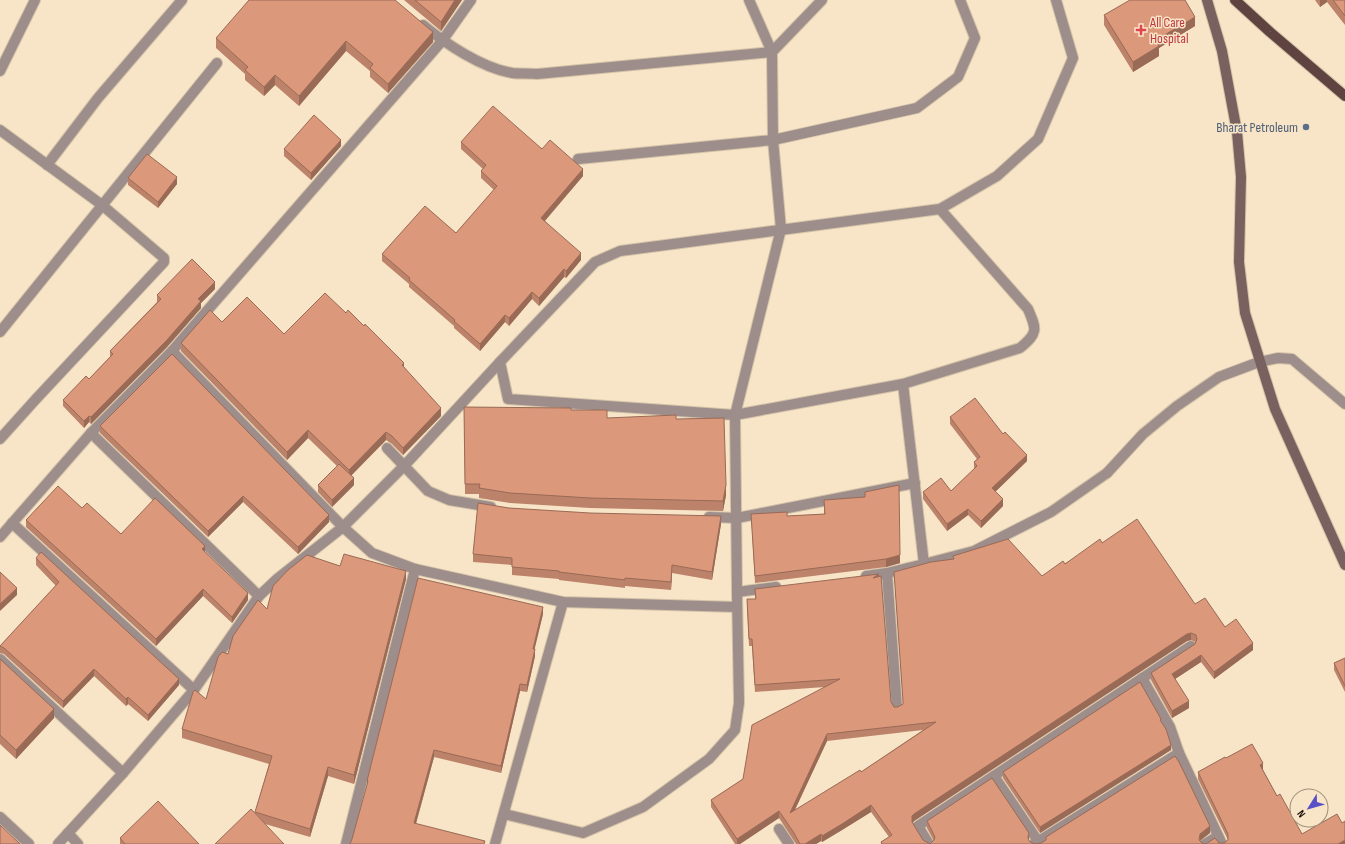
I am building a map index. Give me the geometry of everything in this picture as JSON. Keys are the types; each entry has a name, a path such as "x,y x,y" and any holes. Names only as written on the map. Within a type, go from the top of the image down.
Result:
{"main road":[{"path":"1207,0 1222,51 1238,132 1241,177 1240,262 1245,313 1259,362 1275,409 1345,565"},
{"path":"1235,0 1345,96"}],"street":[{"path":"0,71 35,0"},
{"path":"47,165 98,98 182,0"},
{"path":"0,537 91,433 172,351 442,41 470,0"},
{"path":"504,814 583,833 643,807 709,759 735,730 739,703 735,415 780,229 773,140 772,52 749,0"},
{"path":"418,20 442,41 490,67 513,73 537,74 772,52 822,0"},
{"path":"578,159 773,140 917,108 958,78 975,38 960,0"},
{"path":"58,844 123,773 194,690 259,596 277,579 343,527 404,466 595,262 620,251 940,209 997,176 1038,139 1073,58 1056,0"},
{"path":"0,332 217,63"},
{"path":"0,130 102,205 164,258 164,262 0,439"},
{"path":"500,362 508,399 735,415 903,384 1020,348 1032,337 1035,324 1028,309 940,209"},
{"path":"172,351 343,527 372,553 415,569 563,602 737,607"},
{"path":"855,577 887,573 974,550 1051,512 1107,473 1142,434 1177,406 1219,377 1259,362 1278,358 1292,359 1345,404"},
{"path":"903,384 924,564"},
{"path":"91,433 259,596"},
{"path":"387,448 428,491 449,500 502,508"},
{"path":"698,517 737,518 915,483"},
{"path":"12,523 194,690"},
{"path":"346,844 415,569"},
{"path":"887,573 897,708"},
{"path":"737,592 784,586"},
{"path":"495,844 563,602"},
{"path":"929,844 918,826 1191,646"},
{"path":"0,659 123,773"},
{"path":"1142,678 1170,727 1179,753 1220,840 1206,844"},
{"path":"994,776 1037,843 1179,753"},
{"path":"0,817 29,844"},
{"path":"779,829 789,844"},
{"path":"68,833 78,844"}],"building":[{"path":"249,0 395,0 433,32 388,84 370,68 373,64 346,41 299,96 275,75 264,87 245,70 248,67 216,38"},
{"path":"415,0 455,0 441,22"},
{"path":"1130,0 1185,0 1195,17 1156,40 1159,46 1133,62 1104,15"},
{"path":"1333,0 1345,0 1345,16"},
{"path":"493,106 542,149 550,140 583,169 541,218 581,253 566,271 564,269 539,298 532,292 509,318 505,315 480,344 409,280 410,278 382,254 425,206 456,233 497,186 481,171 486,165 461,142"},
{"path":"314,115 341,140 311,173 284,149"},
{"path":"147,154 177,177 158,202 128,178"},
{"path":"192,259 215,282 198,299 201,301 167,340 91,417 89,416 84,421 63,400 86,376 89,379 113,354 110,351 161,299 157,295"},
{"path":"325,293 346,313 348,310 364,326 365,324 404,363 402,365 441,408 403,448 386,432 349,470 308,430 287,452 181,343 210,310 222,322 247,297 284,334"},
{"path":"172,354 329,515 298,547 243,496 208,531 100,426"},
{"path":"975,398 1003,434 1005,432 1027,455 992,488 1003,499 981,521 968,509 947,524 923,492 941,478 951,491 977,466 974,462 980,457 950,417"},
{"path":"464,407 571,408 571,410 607,410 607,418 676,415 676,419 724,418 726,485 723,501 590,498 510,493 479,488 480,484 465,484"},
{"path":"339,464 354,478 332,500 318,485"},
{"path":"899,485 900,555 886,559 755,576 751,514 787,512 787,516 825,514 824,500 865,497 865,492"},
{"path":"58,486 82,508 87,503 121,534 155,498 205,546 202,549 248,593 232,617 203,589 156,639 26,520"},
{"path":"478,503 509,508 590,513 721,516 712,572 672,565 671,582 625,578 625,580 559,571 512,567 512,558 473,554"},
{"path":"1137,519 1195,604 1205,598 1225,627 1236,619 1253,643 1214,672 1201,655 1172,674 1189,701 1172,711 1151,673 1195,644 1197,639 1196,635 1191,633 1187,634 914,814 912,816 912,822 923,840 930,844 882,844 881,842 892,835 871,805 822,836 821,834 805,844 800,844 779,811 737,839 711,800 743,779 752,725 840,679 755,685 752,639 749,639 747,599 756,599 755,589 879,574 873,578 881,576 891,702 894,707 898,707 903,704 903,701 894,572 931,562 954,559 953,556 1008,539 1042,576 1063,561 1065,564 1100,539 1102,543","holes":["936,722 861,772 860,770 790,813 827,734"]},
{"path":"41,552 179,679 148,715 128,697 126,699 94,669 63,701 0,646 59,582 36,558"},
{"path":"344,554 406,571 354,775 328,767 310,829 255,812 272,756 182,729 193,692 195,690 206,699 218,657 222,652 228,654 233,636 258,600 267,609 273,586 288,570 307,555 340,566"},
{"path":"0,572 17,588 0,604"},
{"path":"418,578 543,607 533,649 535,649 527,685 520,684 501,766 434,750 414,823 485,841 484,844 350,844 368,781"},
{"path":"1345,658 1345,686 1334,663"},
{"path":"0,659 54,709 16,750 0,735"},
{"path":"1140,682 1166,729 1171,745 1040,827 1003,772"},
{"path":"1252,744 1263,763 1260,765 1277,796 1280,794 1289,810 1289,828 1299,828 1302,834 1312,828 1329,828 1329,819 1337,814 1342,823 1345,821 1345,840 1338,844 1206,844 1215,838 1219,843 1224,843 1228,840 1228,834 1198,772"},
{"path":"1175,756 1210,826 1200,834 1199,840 1206,844 1034,844 1041,843 1046,840 1046,837"},
{"path":"992,778 1029,833 1029,841 1034,844 930,844 935,837 927,821"},
{"path":"158,801 199,844 125,844 120,838"},
{"path":"251,809 284,844 215,844"},
{"path":"0,825 20,844 0,844"}],"place":[{"name":"All Care Hospital","path":"1141,30"},
{"name":"Bharat Petroleum","path":"1306,127"}]}
